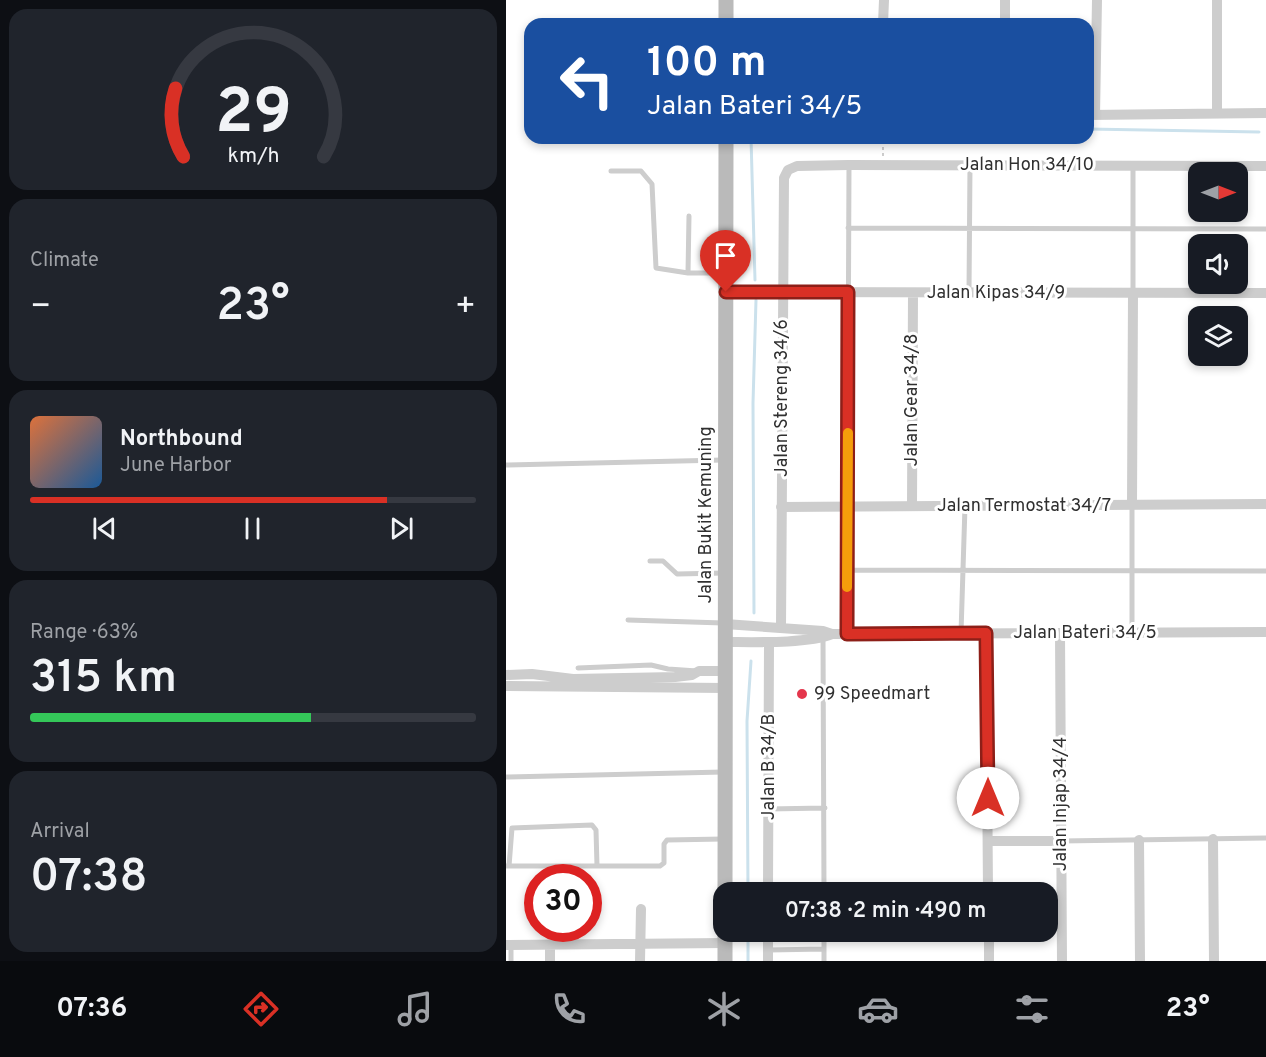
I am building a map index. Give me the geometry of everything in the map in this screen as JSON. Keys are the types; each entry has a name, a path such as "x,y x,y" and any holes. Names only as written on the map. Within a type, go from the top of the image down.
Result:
{"main road":[{"path":"726,0 726,18"},
{"name":"Jalan Bukit Kemuning","path":"725,882 726,144"},
{"path":"725,942 725,961"}],"street":[{"path":"883,18 884,0"},
{"path":"1005,0 1005,18"},
{"path":"1094,69 1097,0"},
{"path":"1217,0 1217,113"},
{"path":"1094,115 1266,112"},
{"name":"Jalan Hon 34/10","path":"788,170 797,166 849,165 1266,166"},
{"name":"Jalan Stereng 34/6","path":"781,627 782,292 784,178 788,170"},
{"name":"Jalan Kipas 34/9","path":"726,292 1266,293"},
{"name":"Jalan Gear 34/8","path":"912,506 913,292"},
{"path":"1132,505 1133,293"},
{"name":"Jalan Termostat 34/7","path":"781,507 1266,504"},
{"path":"725,624 781,627 826,634"},
{"name":"Jalan Bateri 34/5","path":"826,634 1266,632"},
{"path":"986,633 989,882"},
{"name":"Jalan Injap 34/4","path":"1060,633 1062,961"},
{"path":"725,642 769,642 826,634"},
{"name":"Jalan B 34/B","path":"768,882 769,642"},
{"path":"506,675 532,674 573,679 663,677 692,675 699,671 725,671"},
{"path":"506,686 725,688"},
{"path":"1213,839 1214,961"},
{"path":"1139,840 1140,961"},
{"path":"988,841 1061,841"},
{"path":"640,961 641,909"},
{"path":"509,945 640,944 713,938"},
{"path":"989,942 989,961"},
{"path":"550,945 550,961"}],"lane":[{"path":"847,634 849,165"},
{"path":"969,292 970,165"},
{"path":"1133,166 1133,293"},
{"path":"611,171 641,171 652,184 656,268 688,273 726,273"},
{"path":"688,273 689,216"},
{"path":"848,228 1266,229"},
{"path":"506,465 725,460"},
{"path":"1132,505 1132,633"},
{"path":"960,633 965,506"},
{"path":"650,561 663,561 677,574 725,573"},
{"path":"847,570 1266,571"},
{"path":"628,620 725,624"},
{"path":"824,882 826,634"},
{"path":"578,668 651,665 668,669 699,671"},
{"path":"506,777 725,772"},
{"path":"768,809 825,808"},
{"path":"524,867 507,867 512,828 592,825 596,830 597,864"},
{"path":"1061,841 1266,838"},
{"path":"602,866 660,866 664,863 664,844 667,840 725,839"},
{"path":"824,942 824,961"},
{"path":"509,945 511,961"},
{"path":"768,956 824,949"}],"path":[{"path":"882,165 883,144"}],"waterway":[{"path":"1094,129 1259,132"},
{"path":"751,144 755,280"},
{"path":"754,613 753,403 756,300"},
{"path":"748,882 747,721 751,661"},
{"path":"748,942 748,961"}],"slow traffic":[{"path":"847,587 848,433"}],"place":[{"name":"99 Speedmart","path":"802,694"}],"route":[{"path":"726,292 848,292 847,634 986,633 988,798"}]}
